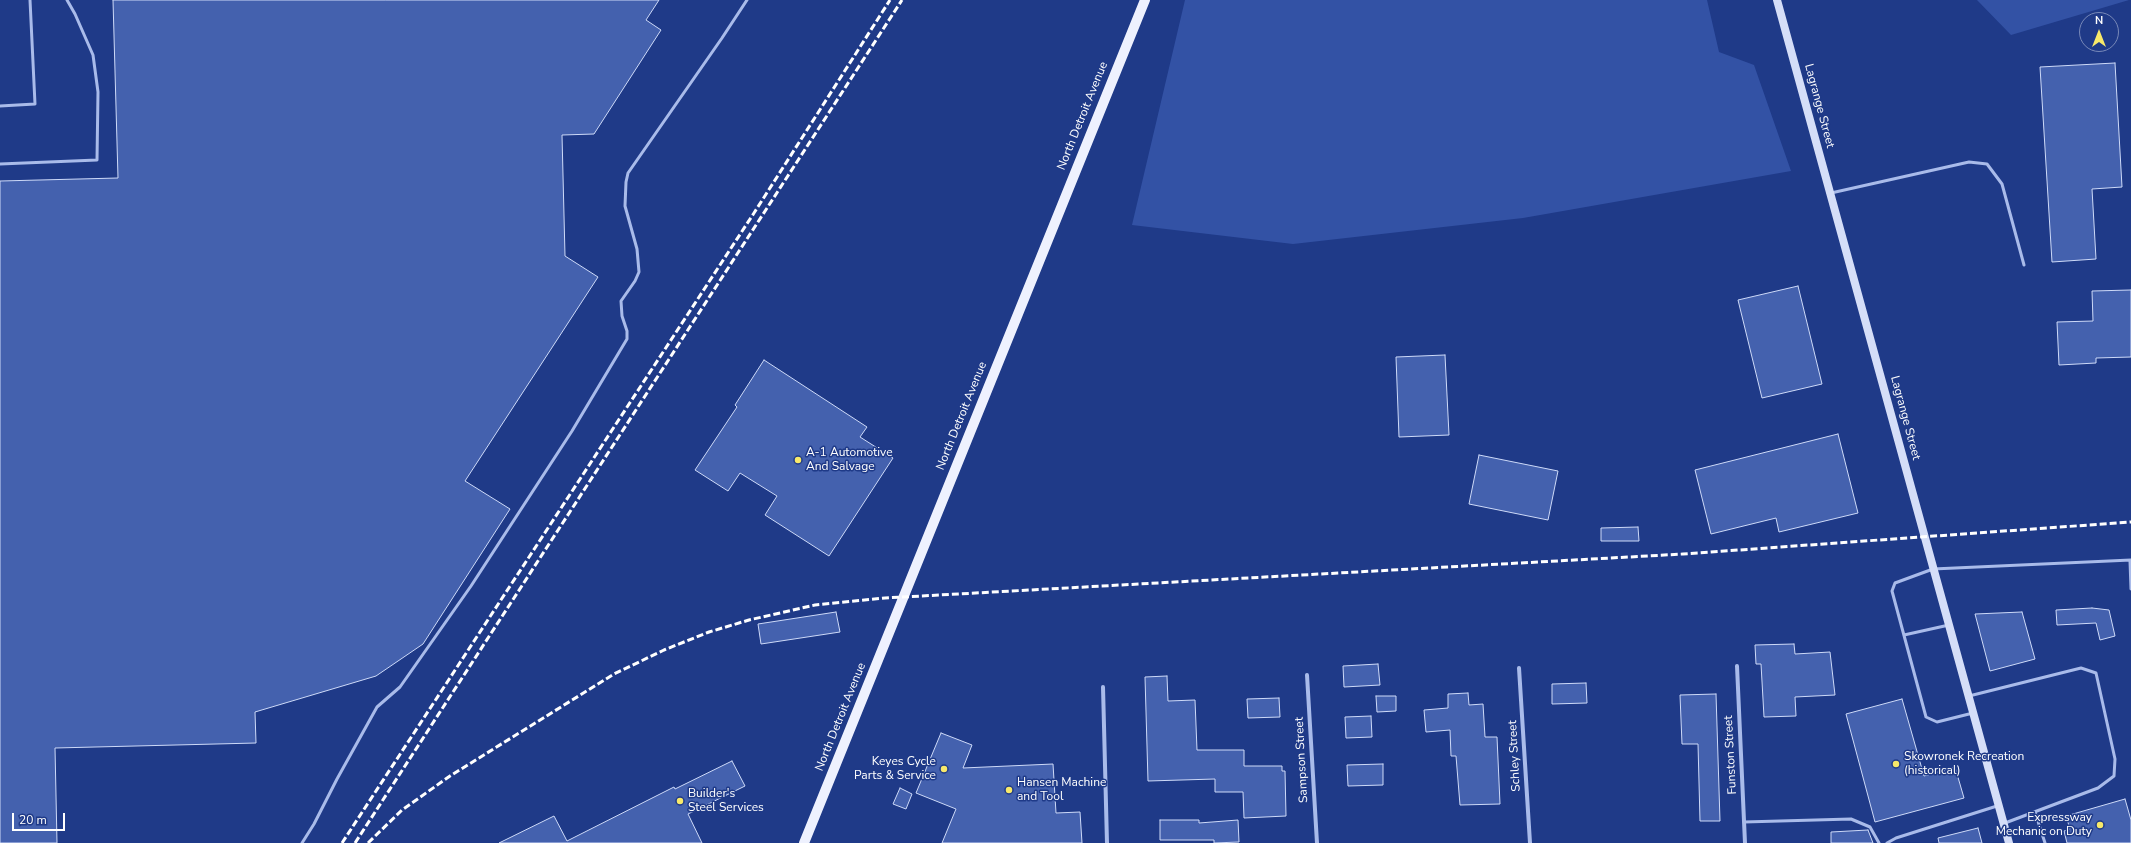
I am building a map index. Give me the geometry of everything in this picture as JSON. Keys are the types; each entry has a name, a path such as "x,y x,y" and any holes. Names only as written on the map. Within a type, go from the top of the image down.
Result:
{"main road":[{"name":"North Detroit Avenue","path":"804,843 1145,0"},
{"name":"Lagrange Street","path":"1777,0 2009,843"}],"street":[{"name":"Funston Street","path":"1737,666 1745,843"},
{"name":"Schley Street","path":"1519,668 1530,843"},
{"name":"Sampson Street","path":"1307,675 1316,843"},
{"path":"1103,687 1108,843"}],"lane":[{"path":"0,106 35,104 30,0"},
{"path":"0,164 97,160 98,92 93,55 75,14 67,0"},
{"path":"302,843 314,824 337,778 377,707 400,688 471,586 572,431 627,339 628,331 622,316 621,301 635,281 638,272 637,249 625,206 628,173 747,0"},
{"path":"1830,193 1969,162 1986,164 2002,184 2024,265"},
{"path":"1974,713 1936,722 1926,716 1892,591 1895,583 1933,569 2131,560 2131,589"},
{"path":"1904,635 1950,625"},
{"path":"1969,696 2081,668 2096,673 2115,759 2114,776 2098,788 2004,824"},
{"path":"1887,843 1896,838 1999,806"},
{"path":"2035,812 2045,843"},
{"path":"1744,822 1851,818 1870,827 1879,843"}],"shaded area":[{"path":"1185,0 1707,0 1719,52 1754,65 1791,171 1523,218 1293,244 1132,225"},
{"path":"1977,0 2129,0 2089,12 2079,12 2079,15 2011,35"}],"building":[{"path":"113,0 659,0 646,20 661,30 594,134 562,135 565,256 598,277 465,481 510,509 423,644 376,676 255,712 256,743 55,748 57,843 0,843 0,181 118,178"},
{"path":"2115,63 2122,187 2092,189 2096,259 2052,262 2040,67"},
{"path":"1798,286 1822,384 1762,398 1738,300"},
{"path":"2131,290 2131,357 2096,358 2096,363 2059,365 2057,322 2093,321 2092,291"},
{"path":"1445,355 1449,435 1399,437 1396,357"},
{"name":"A-1 Automotive And Salvage","path":"764,360 867,427 860,437 893,458 829,556 765,515 777,496 740,473 728,491 695,470 737,407 735,405"},
{"path":"1838,434 1858,513 1779,532 1776,518 1711,534 1695,470"},
{"path":"1479,455 1558,471 1548,520 1469,504"},
{"path":"1638,527 1639,541 1601,541 1601,528"},
{"path":"2092,608 2109,610 2115,636 2100,640 2096,623 2057,625 2056,610"},
{"path":"836,612 840,632 761,644 758,624"},
{"path":"2022,612 2035,659 1990,671 1975,614"},
{"path":"1794,644 1795,654 1830,652 1835,695 1795,697 1796,716 1764,717 1761,664 1756,664 1755,645"},
{"path":"1378,664 1380,685 1344,687 1343,666"},
{"path":"1167,676 1168,701 1195,700 1197,750 1244,750 1244,766 1282,766 1282,771 1285,771 1286,816 1244,818 1243,792 1215,792 1215,779 1148,781 1145,677"},
{"path":"1586,683 1587,703 1552,704 1552,684"},
{"path":"1468,693 1469,705 1483,704 1485,737 1497,737 1500,804 1460,805 1456,756 1451,756 1450,730 1426,732 1424,710 1448,708 1448,694"},
{"path":"1716,694 1720,821 1700,821 1698,744 1682,744 1680,695"},
{"path":"1376,696 1396,696 1396,711 1377,712"},
{"path":"1279,698 1280,717 1248,718 1247,699"},
{"path":"1902,699 1924,776 1955,767 1964,798 1875,822 1846,714"},
{"path":"1371,716 1372,737 1346,738 1345,717"},
{"name":"Hansen Machine and Tool","path":"941,733 972,745 963,768 1053,764 1056,813 1080,812 1082,843 942,843 956,809 916,793"},
{"name":"Builder's Steel Services","path":"732,761 745,786 688,814 702,843 499,843 554,816 567,841 674,787 675,789"},
{"path":"1383,764 1383,785 1348,786 1347,765"},
{"path":"900,788 912,794 906,809 893,804"},
{"name":"Expressway Mechanic on Duty","path":"2125,799 2131,820 2131,843 2067,843 2064,831 2070,829 2066,816"},
{"path":"1160,820 1199,820 1199,823 1238,820 1239,842 1214,843 1214,840 1160,840"},
{"path":"1978,828 1982,843 1939,843 1938,838"},
{"path":"1868,830 1873,843 1831,843 1831,832"}],"railway":[{"path":"342,843 754,213 890,0"},
{"path":"355,843 902,0"},
{"path":"368,843 402,810 450,776 614,674 664,650 709,632 749,620 815,605 885,598 1683,554 2131,522"}],"place":[{"name":"A-1 Automotive And Salvage","path":"798,460"},
{"name":"Skowronek Recreation (historical)","path":"1896,764"},
{"name":"Keyes Cycle Parts & Service","path":"944,769"},
{"name":"Hansen Machine and Tool","path":"1009,790"},
{"name":"Builder's Steel Services","path":"680,801"},
{"name":"Expressway Mechanic on Duty","path":"2100,825"}]}
